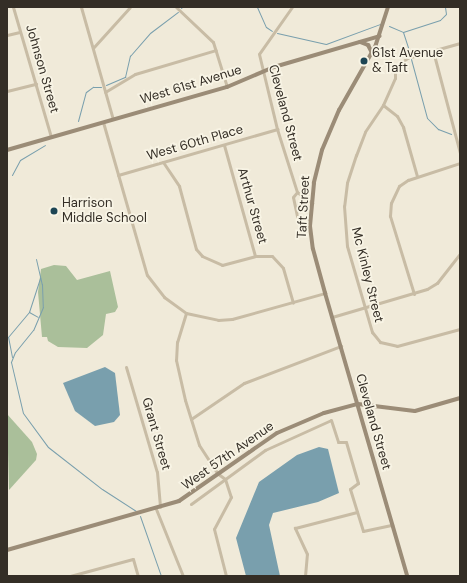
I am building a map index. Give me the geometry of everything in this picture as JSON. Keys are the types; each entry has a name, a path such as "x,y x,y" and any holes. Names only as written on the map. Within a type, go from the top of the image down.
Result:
{"main road":[{"name":"Taft Street","path":"320,274 313,249 312,203 317,166 326,138 372,54 380,36 388,7"},
{"name":"West 61st Avenue","path":"7,150 227,86 262,72 380,36"},
{"path":"359,42 368,45 372,54"},
{"name":"Cleveland Street","path":"320,274 407,576"},
{"name":"West 57th Avenue","path":"7,550 158,508 189,497 217,473 277,433 324,413 358,404 415,411 460,398"}],"street":[{"name":"Johnson Street","path":"13,7 51,137"},
{"path":"81,7 113,119"},
{"path":"93,48 130,7"},
{"path":"176,7 206,33 216,50 227,86"},
{"name":"Cleveland Street","path":"292,7 259,54 262,72 277,129 297,192"},
{"path":"7,35 20,32"},
{"path":"460,43 434,51 460,153"},
{"path":"105,92 135,74 216,50"},
{"name":"Mc Kinley Street","path":"434,51 407,58 395,68 395,78 383,105 365,132 347,183 344,206 347,246 372,332 380,342 397,346 460,329"},
{"path":"7,91 36,84"},
{"path":"383,105 397,116 403,127 417,176"},
{"path":"103,122 148,275 164,297 186,313 218,320 232,319 325,293"},
{"name":"West 60th Place","path":"118,175 277,129"},
{"name":"Arthur Street","path":"224,145 255,256 272,256 283,268 293,303"},
{"path":"163,162 179,186 196,249 208,261 222,265 255,256"},
{"path":"414,294 390,216 391,203 399,186 417,176 460,163"},
{"path":"297,216 293,197 297,192 312,203"},
{"path":"332,317 414,294 437,283 460,254"},
{"path":"186,313 176,360 198,445 217,473 225,479 230,501 214,533 226,576"},
{"path":"191,419 244,383 341,346"},
{"name":"Grant Street","path":"126,367 157,472 158,508 183,576"},
{"path":"191,504 265,450 331,420 338,442 346,442 358,483 350,490 363,531 392,525"},
{"path":"305,576 307,554 295,528 357,512"},
{"path":"70,576 133,558 138,576"}],"green space":[{"path":"54,265 66,266 77,280 110,271 118,307 115,312 106,314 103,335 87,348 58,347 48,341 47,337 42,337 38,292 41,269"},
{"path":"7,414 32,442 37,454 36,460 9,490"}],"water":[{"path":"105,367 115,373 120,415 114,422 95,426 75,411 63,383"},
{"path":"319,447 328,449 339,493 318,502 273,513 269,525 280,576 246,576 236,538 259,482 297,455"}],"waterway":[{"path":"257,7 266,27 272,31"},
{"path":"403,32 440,20 446,14 445,7"},
{"path":"106,85 125,77 130,56 150,33 178,12"},
{"path":"277,33 326,44 380,24"},
{"path":"389,26 403,32 410,54"},
{"path":"411,59 427,118 438,129 451,134"},
{"path":"78,121 86,92 93,87 101,87"},
{"path":"12,175 20,160 45,145"},
{"path":"36,259 42,284 43,307 33,330 15,352 11,362 23,413 48,447 102,489 136,511"},
{"path":"12,357 8,337 29,312 40,278"},
{"path":"29,312 38,317"},
{"path":"140,516 161,576"}],"place":[{"name":"61st Avenue & Taft","path":"364,61"},
{"name":"Harrison Middle School","path":"54,211"}]}
